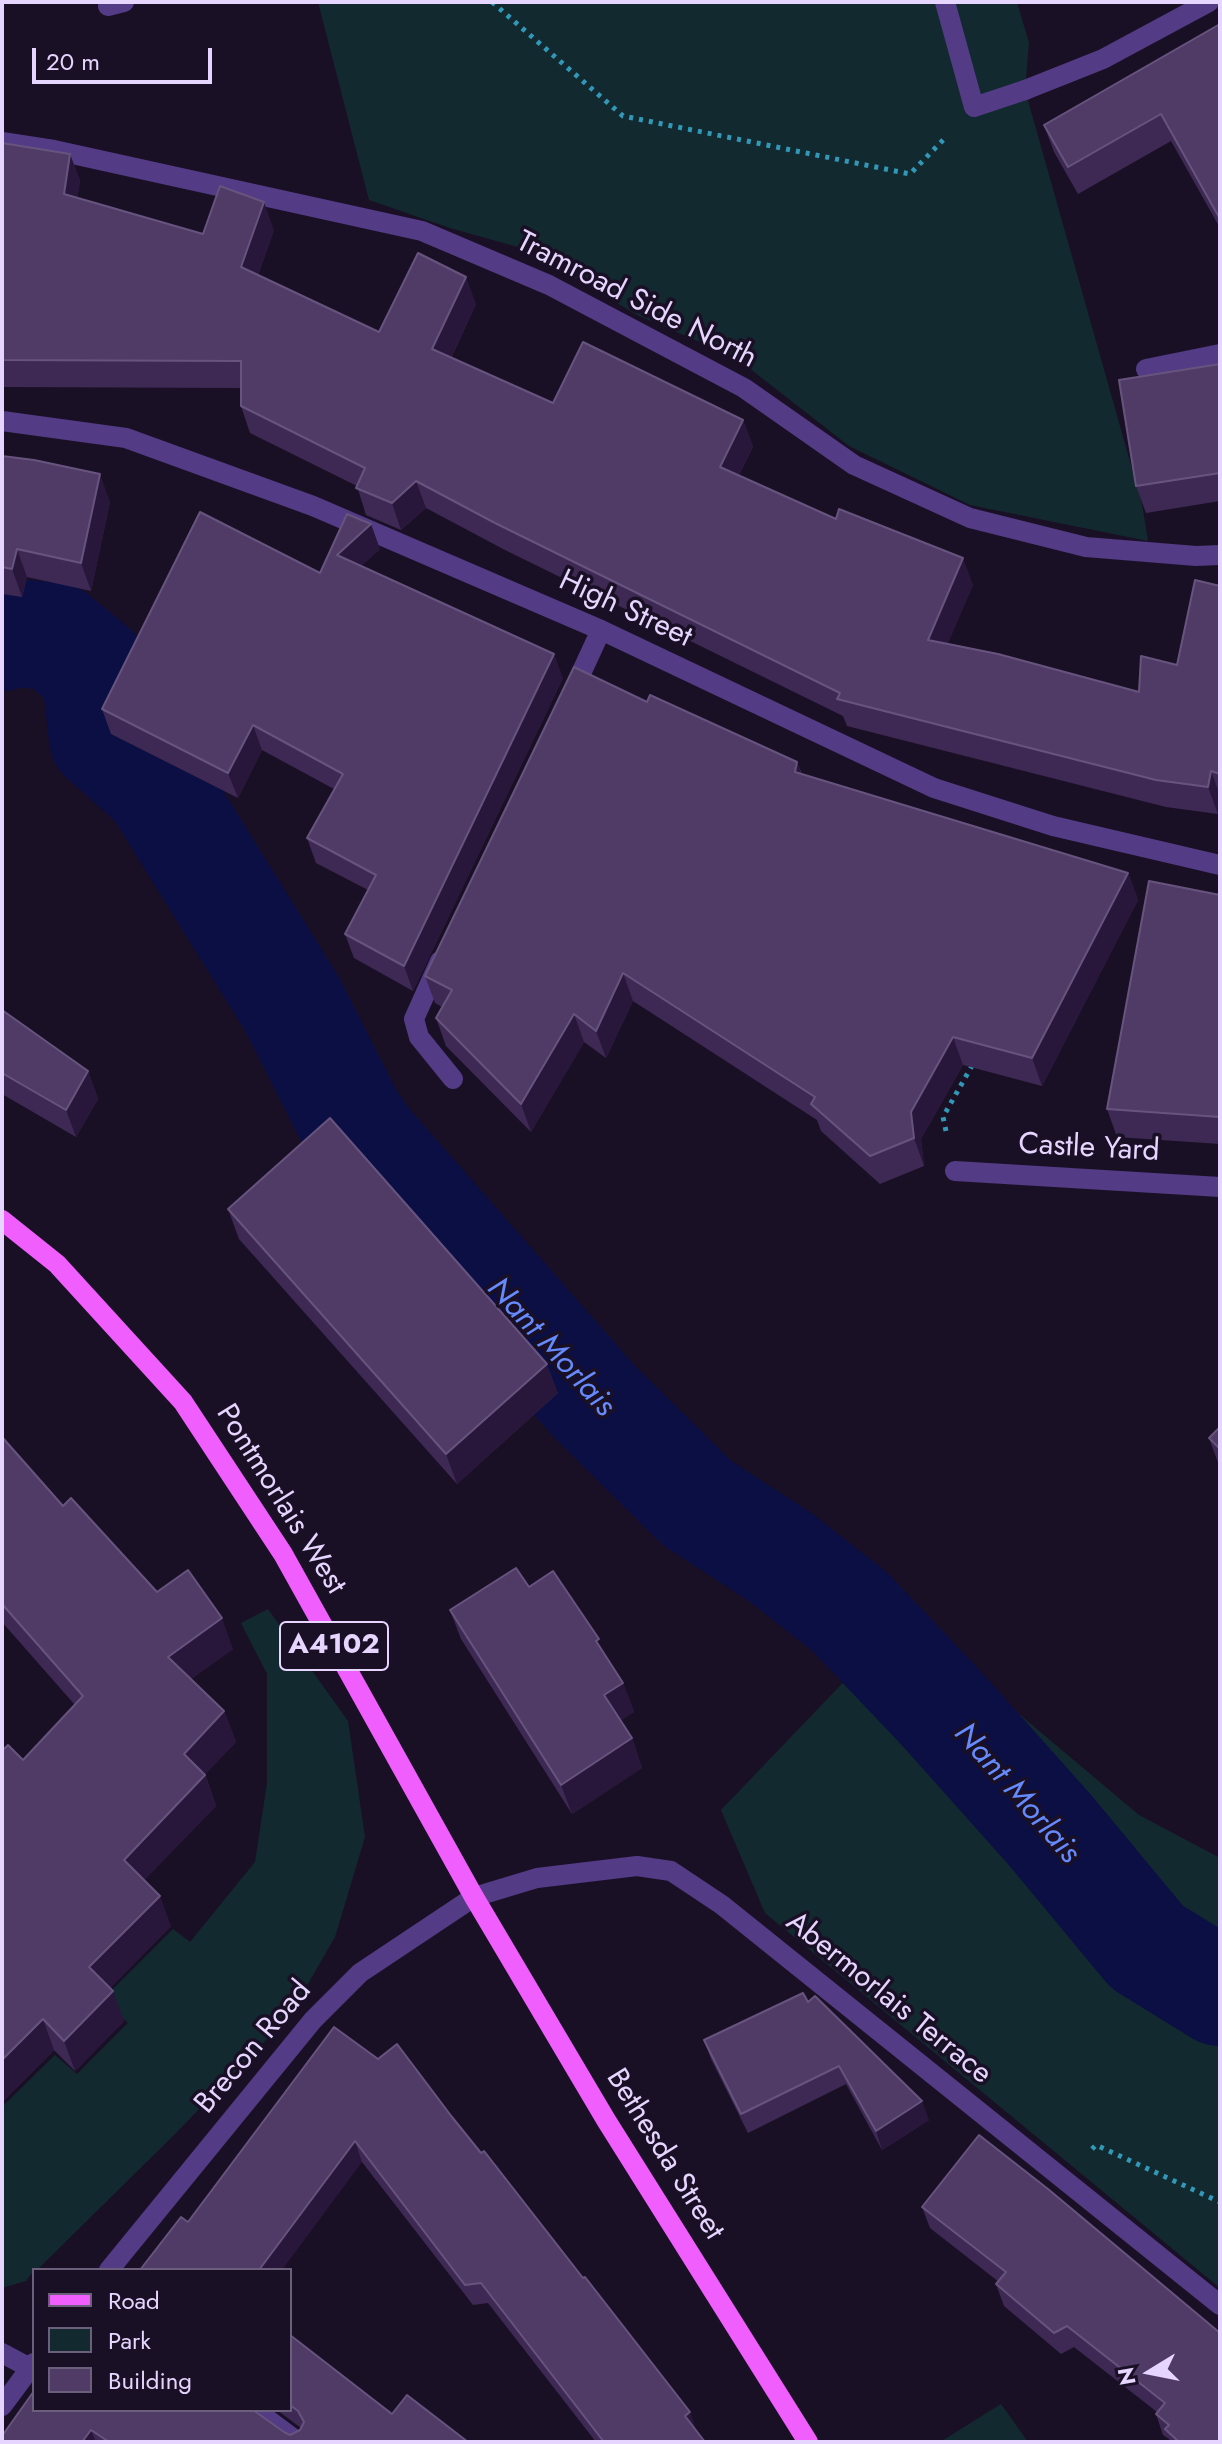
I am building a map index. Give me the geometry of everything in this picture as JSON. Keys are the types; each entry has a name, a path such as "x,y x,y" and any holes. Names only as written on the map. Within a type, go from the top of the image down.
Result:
{"main road":[{"name":"Pontmorlais West","path":"2,1220 57,1264 183,1402 283,1554 474,1897"},
{"name":"Bethesda Street","path":"474,1897 606,2120 808,2442"}],"street":[{"path":"945,2 974,107 1103,59 1209,2"},
{"name":"Tramroad Side North","path":"2,142 54,150 422,231 563,292 744,388 854,465 970,518 1086,547 1196,556 1220,555"},
{"path":"1146,369 1220,354"},
{"name":"High Street","path":"2,421 126,438 313,506 601,630 934,788 1053,826 1220,865"},
{"path":"561,714 601,630"},
{"path":"446,948 414,1019 419,1037 453,1079"},
{"name":"Castle Yard","path":"955,1171 1220,1187"},
{"name":"Abermorlais Terrace","path":"474,1897 537,1878 599,1869 637,1866 671,1871 722,1905 1220,2305"},
{"name":"Brecon Road","path":"111,2268 313,2020 360,1973 474,1897"},
{"path":"2,2353 32,2365 2,2406"},
{"path":"258,2412 298,2442"}],"path":[{"path":"492,2 623,116 910,174 974,107"},
{"path":"955,1171 943,1117 981,1049"},
{"path":"1062,2177 1096,2145 1220,2202"}],"green space":[{"path":"318,2 1017,2 1029,43 1025,90 1142,504 1148,541 970,505 849,446 735,357 639,316 525,249 450,228 369,200"},
{"path":"268,1609 348,1721 365,1837 335,1937 290,2015 39,2268 32,2268 26,2281 2,2288 2,2107 55,2055 77,2074 128,2023 103,1999 173,1929 190,1942 255,1862 267,1783 267,1674 241,1623"},
{"path":"905,1618 1139,1815 1220,1858 1220,2288 765,1913 721,1810"},
{"path":"1001,2404 1028,2442 940,2442"}],"building":[{"path":"1220,24 1220,219 1161,114 1068,167 1044,125"},
{"path":"2,143 70,154 64,194 203,234 220,186 264,202 241,267 379,332 418,253 466,277 432,349 553,403 583,342 743,420 720,467 836,519 839,509 963,558 928,640 998,654 1139,692 1141,656 1177,665 1195,580 1220,586 1220,774 1211,771 1208,787 1156,780 837,699 840,693 416,481 392,503 356,488 365,468 241,406 241,361 2,360"},
{"path":"1220,364 1220,473 1136,486 1119,380"},
{"path":"2,456 100,474 81,563 17,549 12,569 2,567"},
{"path":"200,512 320,573 347,514 371,524 337,555 554,654 404,966 345,934 376,875 307,838 343,774 253,725 228,773 102,709"},
{"path":"574,667 647,702 650,695 797,762 795,772 1128,873 1032,1058 953,1037 911,1112 914,1138 870,1156 811,1104 815,1097 623,973 596,1031 574,1014 521,1104 436,1018 452,990 425,976"},
{"path":"1149,881 1220,895 1220,1117 1107,1109"},
{"path":"2,1010 88,1071 66,1110 2,1073"},
{"path":"330,1118 547,1364 446,1454 228,1209"},
{"path":"1220,1427 1220,1449 1209,1438"},
{"path":"2,1437 63,1506 71,1498 157,1592 188,1570 222,1618 168,1657 224,1711 184,1754 205,1775 124,1860 160,1896 89,1967 113,1991 64,2041 43,2019 2,2060 2,1751 8,1745 23,1760 83,1696 2,1604"},
{"path":"516,1568 529,1587 553,1571 599,1639 596,1641 623,1683 604,1695 632,1738 561,1785 450,1610"},
{"path":"803,1993 808,2002 815,1996 922,2101 876,2131 839,2066 741,2114 704,2040"},
{"path":"334,2027 378,2059 397,2044 452,2117 481,2153 484,2151 690,2412 685,2416 705,2442 604,2442 481,2283 465,2285 355,2141 260,2268 142,2268 181,2217 188,2222"},
{"path":"979,2135 1220,2333 1220,2442 1179,2442 1165,2429 1169,2425 1156,2414 1165,2403 1067,2326 1054,2333 996,2284 1006,2272 922,2207"},
{"path":"292,2337 392,2414 407,2395 468,2442 109,2442 91,2430 82,2442 2,2442 2,2436 32,2394 32,2412 256,2412 290,2435 300,2430 304,2422 292,2406"}],"waterway":[{"name":"Nant Morlais","path":"2,637 13,633 54,636 95,670 103,738 156,785 292,1004 350,1118 365,1140 595,1402 697,1503 780,1557 849,1611 1050,1830 1147,1947 1220,1992"}]}
